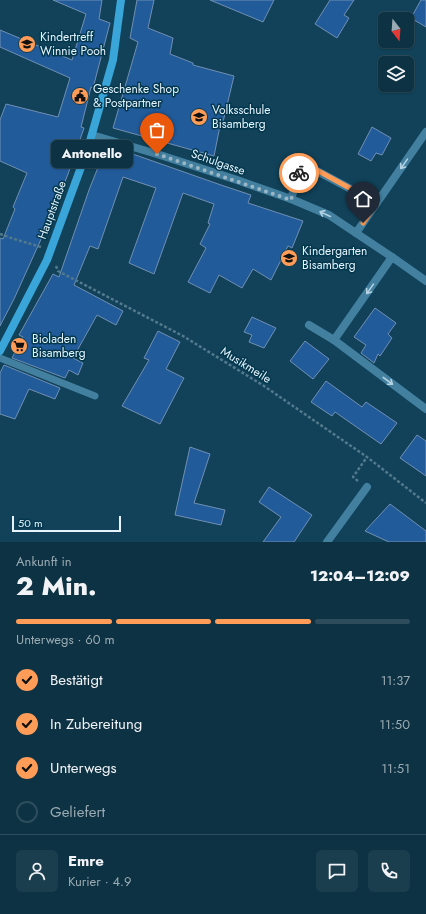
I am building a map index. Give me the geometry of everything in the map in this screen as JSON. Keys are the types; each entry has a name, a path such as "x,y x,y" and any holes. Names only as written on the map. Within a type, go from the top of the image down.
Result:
{"main road":[{"name":"Hauptstraße","path":"0,351 47,260 92,135 113,60 121,0"}],"street":[{"path":"356,233 426,132"},
{"name":"Schulgasse","path":"92,135 157,154 291,200 329,215 426,281"},
{"path":"291,200 302,162 377,203"},
{"path":"334,340 392,257"},
{"path":"309,325 334,340 426,410"},
{"path":"327,542 367,487"}],"lane":[{"path":"0,358 95,396"}],"path":[{"path":"0,234 51,250"},
{"name":"Musikmeile","path":"47,260 56,265 58,271 182,336 264,386 367,457 426,503"},
{"path":"367,457 353,477 367,487"}],"building":[{"path":"53,0 102,0 99,19 110,23 81,127 84,128 68,174 48,226 0,326 0,238 3,239 15,209 13,207 27,173 0,161 0,120 6,104 58,117 70,78 0,47 0,30 72,60 86,14"},
{"name":"Volksschule Bisamberg","path":"137,0 154,0 148,28 173,38 170,54 193,63 193,65 234,76 223,122 221,121 214,156 113,128 138,42 130,38"},
{"path":"210,0 274,0 263,22"},
{"path":"330,0 354,0 344,15 349,18 337,38 315,24"},
{"path":"421,0 426,0 426,27 414,20 414,13"},
{"path":"372,127 391,138 382,155 376,153 371,161 358,154"},
{"path":"107,145 251,195 248,203 303,221 292,248 288,246 271,280 253,269 242,288 219,275 210,293 188,282 206,248 200,244 210,224 208,223 214,204 183,193 154,274 129,263 156,188 123,177 98,249 90,246 74,285 123,311 116,325 97,315 73,358 83,363 78,375 69,370 65,378 12,358 23,337 19,335 53,274 59,277 89,190"},
{"path":"375,308 396,323 388,334 392,338 380,356 378,354 374,363 361,353 366,345 354,337"},
{"path":"252,317 276,328 264,348 249,342 252,335 244,332"},
{"path":"158,331 180,342 166,369 184,378 160,424 122,406 149,360 144,358"},
{"path":"305,341 329,359 313,379 290,361"},
{"path":"4,365 60,388 55,399 29,389 15,419 0,414 0,373"},
{"path":"326,381 362,407 366,402 397,423 381,444 335,412 332,416 311,402"},
{"path":"417,435 426,441 426,476 400,458"},
{"path":"190,447 210,454 194,503 225,510 221,525 175,515"},
{"path":"269,487 312,515 294,542 263,542 281,517 259,502"},
{"path":"390,504 426,531 426,542 389,542 365,531"}],"way so far":[{"path":"157,154 237,180 291,200 299,173"}],"place":[{"name":"Kindertreff Winnie Pooh","path":"27,44"},
{"name":"Geschenke Shop & Postpartner","path":"80,96"},
{"name":"Volksschule Bisamberg","path":"199,117"},
{"name":"Antonello","path":"157,154"},
{"name":"Kindergarten Bisamberg","path":"289,258"},
{"name":"Bioladen Bisamberg","path":"19,346"}],"route":[{"path":"299,173 302,162 377,203 363,223"}]}
